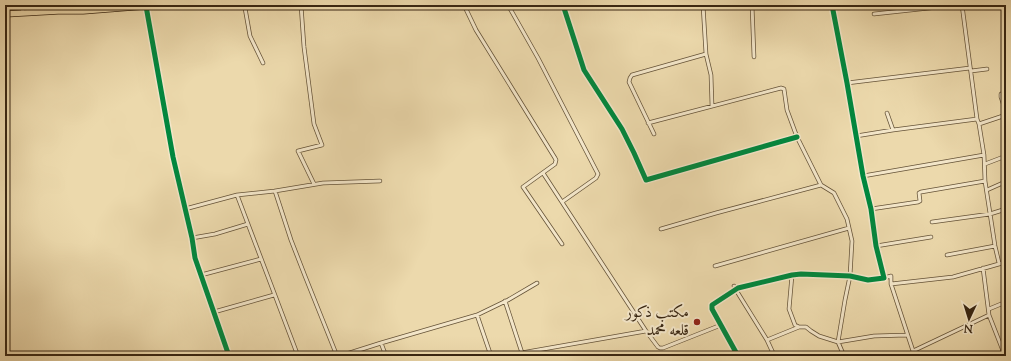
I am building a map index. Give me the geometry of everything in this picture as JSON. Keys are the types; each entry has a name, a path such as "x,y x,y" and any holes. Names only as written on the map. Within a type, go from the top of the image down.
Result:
{"highway":[{"path":"58,11 82,6 100,5"},
{"path":"5,14 83,11 158,5"}],"street":[{"path":"22,5 23,13"},
{"path":"246,5 245,8 250,36 263,63"},
{"path":"300,5 314,124 322,145 298,151 314,184"},
{"path":"464,5 476,30 556,160 555,164 523,187 562,244"},
{"path":"508,5 538,58 598,174 596,178 562,202"},
{"path":"563,5 584,70 622,129 646,180 797,137"},
{"path":"703,5 706,54 711,75 712,106"},
{"path":"752,5 754,57"},
{"path":"832,5 863,176 871,209 876,246 884,278"},
{"path":"874,14 957,5"},
{"path":"962,5 977,119 984,155 990,214 999,263"},
{"path":"146,6 173,157 192,238 195,258 230,356"},
{"path":"654,134 629,82 630,78 632,75 706,54"},
{"path":"847,83 971,69 987,69"},
{"path":"648,123 781,88 784,89 787,110 797,137 822,185 834,193 847,219 852,241 850,276 838,342 843,355 838,356"},
{"path":"1003,93 1001,97 1006,112"},
{"path":"887,113 893,130"},
{"path":"979,124 1006,115"},
{"path":"856,136 977,119"},
{"path":"863,176 984,155"},
{"path":"984,164 1006,156"},
{"path":"543,173 658,347 660,348 721,325"},
{"path":"185,209 237,195 275,191 314,184 380,181"},
{"path":"871,209 918,202 920,201 919,193 921,192 986,181"},
{"path":"987,190 1005,182"},
{"path":"661,229 822,185"},
{"path":"275,191 302,269 339,356 477,315 537,283"},
{"path":"237,195 298,356"},
{"path":"932,222 990,214 1006,209"},
{"path":"192,238 215,234 248,224"},
{"path":"715,266 849,228"},
{"path":"876,246 931,237"},
{"path":"947,255 995,246"},
{"path":"201,275 261,259"},
{"path":"891,284 953,277 1006,262"},
{"path":"983,268 990,315 1005,356"},
{"path":"738,356 712,307 735,288 801,274 850,276 868,280 891,276 891,284 915,356"},
{"path":"792,275 789,309 795,325 799,327"},
{"path":"735,288 776,356"},
{"path":"214,312 274,295"},
{"path":"505,301 522,353"},
{"path":"989,310 1006,302"},
{"path":"477,315 491,356"},
{"path":"913,351 990,315"},
{"path":"767,340 799,327 806,326 819,336 838,342 874,336 908,335"},
{"path":"504,356 646,331"},
{"path":"380,343 386,356"}],"cycle path":[{"path":"563,5 584,70 622,129 646,180 797,137"},
{"path":"738,356 712,309 712,305 738,288 801,274 850,276 868,280 884,278 876,246 871,209 863,176 832,5"},
{"path":"146,6 173,157 192,238 195,258 229,356"}],"place":[{"name":"مکتب ذکور قلعه محمد","path":"697,322"}]}
